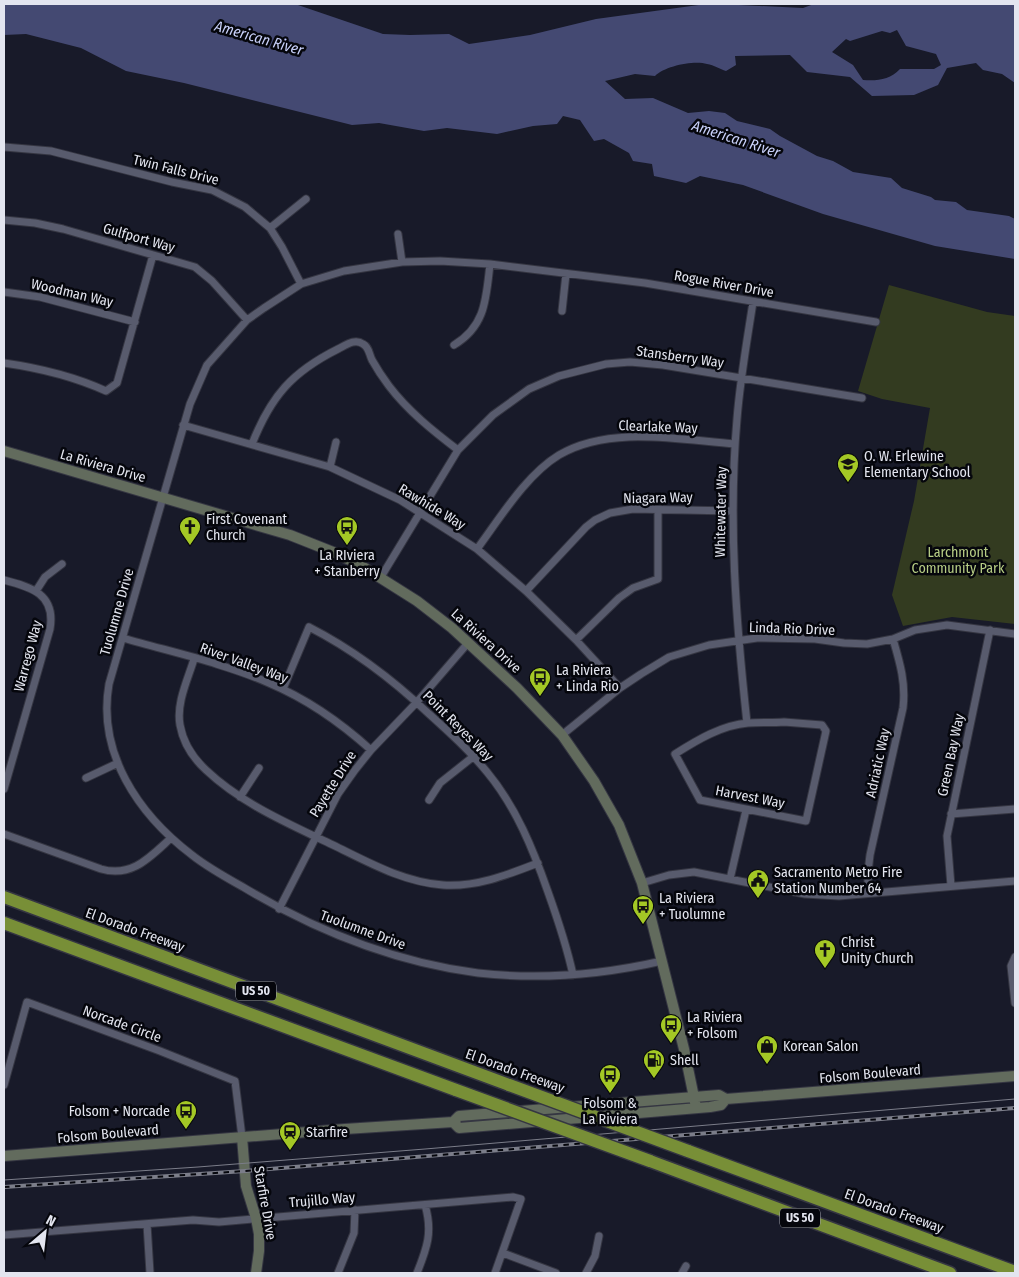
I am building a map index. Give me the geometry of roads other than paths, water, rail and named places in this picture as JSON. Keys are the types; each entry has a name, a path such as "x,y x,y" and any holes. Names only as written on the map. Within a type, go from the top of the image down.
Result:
{"highway":[{"name":"El Dorado Freeway","path":"4,897 1015,1272"},
{"name":"US 50","path":"4,923 950,1273"}],"street":[{"name":"Twin Falls Drive","path":"4,147 51,151 172,182 212,190 245,207 270,228 301,284"},
{"path":"270,228 306,199"},
{"name":"Gulfport Way","path":"4,220 35,223 63,229 195,267 204,273 247,320"},
{"path":"398,234 402,262"},
{"path":"4,363 65,375 106,390 117,383 153,255"},
{"name":"Rogue River Drive","path":"164,498 190,404 207,365 247,320 301,284 344,271 402,262 440,261 490,264 646,283 876,322"},
{"path":"454,345 465,338 480,318 485,306 490,264"},
{"path":"562,311 566,274"},
{"name":"Woodman Way","path":"4,292 40,297 135,322"},
{"name":"Whitewater Way","path":"747,722 738,640 733,511 735,444 741,379 753,302"},
{"path":"252,444 261,420 271,403 288,382 309,364 352,342 362,343 368,348 371,359 402,402 428,427 458,450"},
{"name":"Stansberry Way","path":"381,577 458,450 493,415 529,389 559,376 586,368 630,362 663,365 862,398"},
{"name":"Rawhide Way","path":"184,425 330,467 400,500 477,549 526,591 576,640 620,688"},
{"name":"Clearlake Way","path":"477,549 523,488 559,455 591,442 617,437 644,437 735,444"},
{"path":"330,467 336,442"},
{"name":"La Riviera Drive","path":"4,451 290,534 333,552 381,577 417,601 468,643 517,688 562,735 594,781 619,825 642,883 684,1049 695,1102"},
{"name":"Tuolumne Drive","path":"164,498 109,684 106,709 108,734 118,763 141,804 171,838 207,866 279,908 348,940 430,965 508,976 573,975 617,970 662,961"},
{"name":"Niagara Way","path":"526,591 595,520 610,513 633,509 733,511"},
{"path":"576,640 619,598 633,588 658,579 658,510"},
{"path":"4,580 36,591 45,577 62,564"},
{"name":"Warrego Way","path":"4,789 50,624 51,614 48,605 36,591"},
{"name":"Linda Rio Drive","path":"562,735 620,688 669,657 709,645 757,638 815,639 844,644 867,644 893,639 915,630 947,625 1015,634"},
{"name":"Point Reyes Way","path":"283,689 309,627 330,638 387,676 474,756 492,778 524,829 560,926 573,975"},
{"name":"Green Bay Way","path":"951,886 947,836 990,630"},
{"name":"River Valley Way","path":"123,638 245,674 283,689 342,725 370,750"},
{"name":"Adriatic Way","path":"868,893 870,855 904,694 903,675 893,639"},
{"name":"Payette Drive","path":"279,908 342,788 370,750 417,702 468,643"},
{"path":"194,658 180,705 179,723 189,749 200,764 240,797 271,815 396,874 427,883 442,885 485,882 538,863"},
{"name":"Harvest Way","path":"747,722 805,723 822,725 826,731 806,821 700,800 675,754 698,740 723,729 747,722"},
{"path":"429,800 440,783 474,756"},
{"path":"86,778 118,763"},
{"path":"240,797 259,768"},
{"path":"951,814 1015,809"},
{"path":"730,879 746,810"},
{"path":"4,834 101,869 115,872 130,870 143,864 171,838"},
{"path":"642,883 669,875 694,872 805,894 839,896 1015,881"},
{"path":"1015,957 1011,966 1015,1003"},
{"name":"Norcade Circle","path":"4,1085 27,1002 235,1080 242,1137"},
{"name":"Folsom Boulevard","path":"4,1156 453,1122 459,1116 695,1102 719,1095 726,1099 1015,1076"},
{"name":"Starfire Drive","path":"242,1137 246,1186 256,1218 259,1242 256,1273"},
{"name":"Trujillo Way","path":"4,1235 194,1220 219,1222 513,1197 522,1199 503,1253"},
{"path":"417,1273 429,1234 429,1219 424,1205"},
{"path":"338,1273 354,1233 355,1210"},
{"path":"147,1224 150,1273"},
{"path":"586,1273 595,1256 599,1236"},
{"path":"495,1273 503,1253 556,1273"},
{"path":"682,1273 686,1266"}],"water":[{"name":"American River","path":"4,4 295,4 383,34 449,34 469,44 530,35 596,19 706,4 803,8 814,4 1015,4 1015,83 1002,74 983,70 976,63 947,68 938,85 914,95 872,96 850,77 807,72 790,55 735,56 736,65 726,71 710,65 695,63 672,67 655,76 635,74 605,81 625,99 653,98 688,113 709,111 725,113 737,121 770,129 817,156 833,161 853,172 891,178 902,188 935,200 956,202 967,210 1009,216 1015,219 1015,259 935,246 823,214 743,185 700,176 686,183 654,176 652,164 633,161 629,153 604,139 594,141 580,120 563,116 557,124 533,126 497,134 447,128 424,131 379,123 352,125 184,83 126,71 81,48 26,34 4,35","holes":["897,30 906,46 936,54 941,65 934,69 900,69 892,76 883,79 863,80 853,65 832,52 846,39 850,41 882,31 890,33"]}],"tram line":[{"path":"4,1180 425,1149 1015,1099"}],"railway":[{"path":"4,1187 245,1171 1015,1108"}],"place":[{"name":"O. W. Erlewine Elementary School","path":"848,483"},
{"name":"First Covenant Church","path":"190,546"},
{"name":"La RIviera + Stanberry","path":"347,546"},
{"name":"La Riviera + Linda Rio","path":"540,697"},
{"name":"Sacramento Metro Fire Station Number 64","path":"758,899"},
{"name":"La Riviera + Tuolumne","path":"643,925"},
{"name":"Christ Unity Church","path":"825,969"},
{"name":"La Riviera + Folsom","path":"671,1044"},
{"name":"Korean Salon","path":"767,1065"},
{"name":"Shell","path":"654,1079"},
{"name":"Folsom & La Riviera","path":"610,1094"},
{"name":"Folsom + Norcade","path":"186,1130"},
{"name":"Starfire","path":"290,1151"}],"park label":[{"name":"Larchmont Community Park","path":"958,560"}]}
